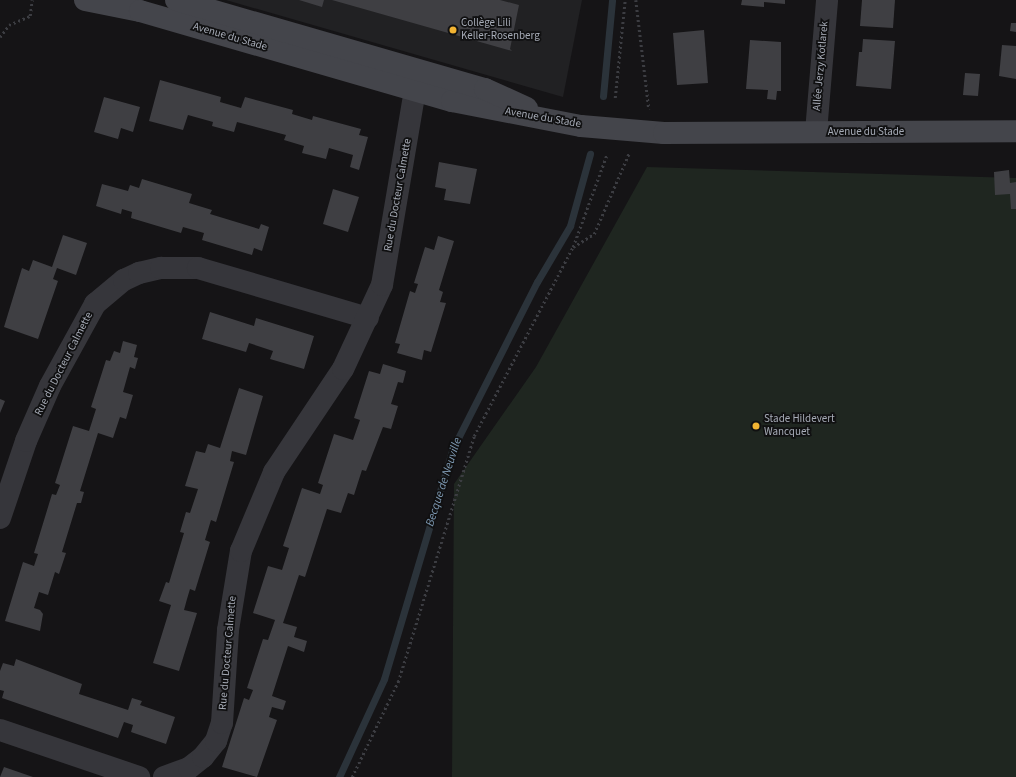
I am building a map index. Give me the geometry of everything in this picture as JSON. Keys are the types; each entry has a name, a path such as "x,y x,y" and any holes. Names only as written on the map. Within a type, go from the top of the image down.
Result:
{"main road":[{"name":"Avenue du Stade","path":"85,0 140,11 416,91 552,120 642,132 1016,131"},
{"path":"176,0 485,89 552,120"}],"street":[{"name":"Allée Jerzy Kotlarek","path":"816,132 827,0"},
{"name":"Rue du Docteur Calmette","path":"164,777 189,768 203,757 216,741 222,723 228,624 242,551 274,472 343,369 382,285 419,69"},
{"name":"Rue du Docteur Calmette","path":"0,518 26,441 50,386 95,304 124,280 139,273 161,268 198,268 368,318"},
{"path":"0,730 139,777"}],"path":[{"path":"0,37 9,25 30,16 32,0"},
{"path":"615,98 625,0"},
{"path":"573,247 594,234 642,132 636,0"},
{"path":"352,777 398,682 474,436 573,247 607,154"}],"shaded area":[{"name":"Collège Lili Keller-Rosenberg","path":"226,0 582,0 563,97"},
{"name":"Stade Hildevert Wancquet","path":"647,167 1016,178 1016,777 452,777 454,484 536,367"}],"building":[{"path":"299,0 324,0 322,7"},
{"path":"332,0 500,0 519,5 510,49 512,51"},
{"path":"742,0 785,0 785,4 764,2 764,7 741,5"},
{"path":"862,0 895,0 893,28 860,26"},
{"path":"1011,23 1016,23 1016,32 1010,31"},
{"path":"704,30 708,83 677,85 673,33"},
{"path":"863,39 895,41 891,89 856,86 859,52 862,52"},
{"path":"750,40 781,42 781,91 777,91 776,100 767,99 768,90 746,89"},
{"path":"1002,45 1016,46 1016,79 999,76"},
{"path":"965,73 980,74 978,96 963,95"},
{"path":"160,80 221,97 220,102 241,108 245,97 293,110 292,114 312,120 313,116 361,129 359,135 368,137 359,170 350,167 353,155 329,148 326,159 302,153 304,146 284,140 286,135 237,122 234,132 212,126 213,122 188,115 183,130 149,121"},
{"path":"104,97 140,107 133,132 121,128 118,139 94,132"},
{"path":"439,162 477,169 470,204 444,200 446,189 435,187"},
{"path":"1009,170 1010,183 1016,182 1016,209 1011,209 1010,194 995,195 994,172"},
{"path":"142,179 192,194 189,203 212,210 210,214 259,229 261,224 269,227 262,251 254,248 252,255 202,240 204,233 183,227 181,233 131,218 132,212 122,209 121,214 96,206 102,184 128,191 130,185 139,188"},
{"path":"333,189 359,197 348,232 323,224"},
{"path":"63,235 87,243 76,275 57,268 53,279 58,281 38,339 4,327 22,268 29,271 33,260 52,267"},
{"path":"438,236 454,241 439,290 443,292 440,302 446,303 431,352 424,350 422,360 397,353 400,344 395,343 410,291 415,293 418,284 414,283 425,247 434,250"},
{"path":"210,312 254,326 256,318 314,336 304,369 270,359 273,351 249,343 246,352 202,339"},
{"path":"123,341 137,345 134,357 138,358 135,369 130,367 123,392 133,395 126,419 120,417 113,438 98,433 80,491 84,492 81,503 77,503 62,552 66,553 59,574 55,572 48,595 39,592 34,608 40,610 43,614 40,631 5,621 23,562 34,566 38,554 34,553 52,494 56,495 60,485 55,483 73,426 89,431 96,409 91,407 106,360 110,361 114,351 120,353"},
{"path":"383,364 406,371 403,383 398,382 391,404 398,406 391,429 383,427 366,471 362,470 354,495 348,493 341,513 327,509 305,577 299,575 283,623 297,627 294,637 307,641 304,652 288,646 272,696 286,701 283,710 272,707 269,717 277,720 257,777 222,767 244,698 249,700 253,690 247,688 263,639 268,640 275,620 253,613 268,566 282,570 289,548 283,546 302,488 320,494 323,485 318,483 334,434 353,440 360,420 354,418 369,371 380,374"},
{"path":"239,388 263,396 246,455 232,451 230,461 234,462 216,522 211,520 205,540 210,542 195,591 190,589 184,610 197,613 179,671 153,663 171,605 159,601 166,582 169,583 184,533 180,532 186,512 190,513 198,489 185,486 196,451 205,453 208,444 220,448"},
{"path":"0,399 5,401 0,413"},
{"path":"16,659 82,684 79,694 128,710 132,698 142,701 140,705 175,717 166,744 131,732 133,725 124,722 118,738 2,698 4,691 0,690 0,671 3,663 14,666"},
{"path":"4,767 33,777 0,777"}],"waterway":[{"name":"Becque de Neuville","path":"603,96 612,0"},
{"name":"Becque de Neuville","path":"339,777 384,679 453,448 537,282 570,226 590,154"}],"place":[{"name":"Collège Lili Keller-Rosenberg","path":"453,30"},
{"name":"Stade Hildevert Wancquet","path":"756,426"}]}
